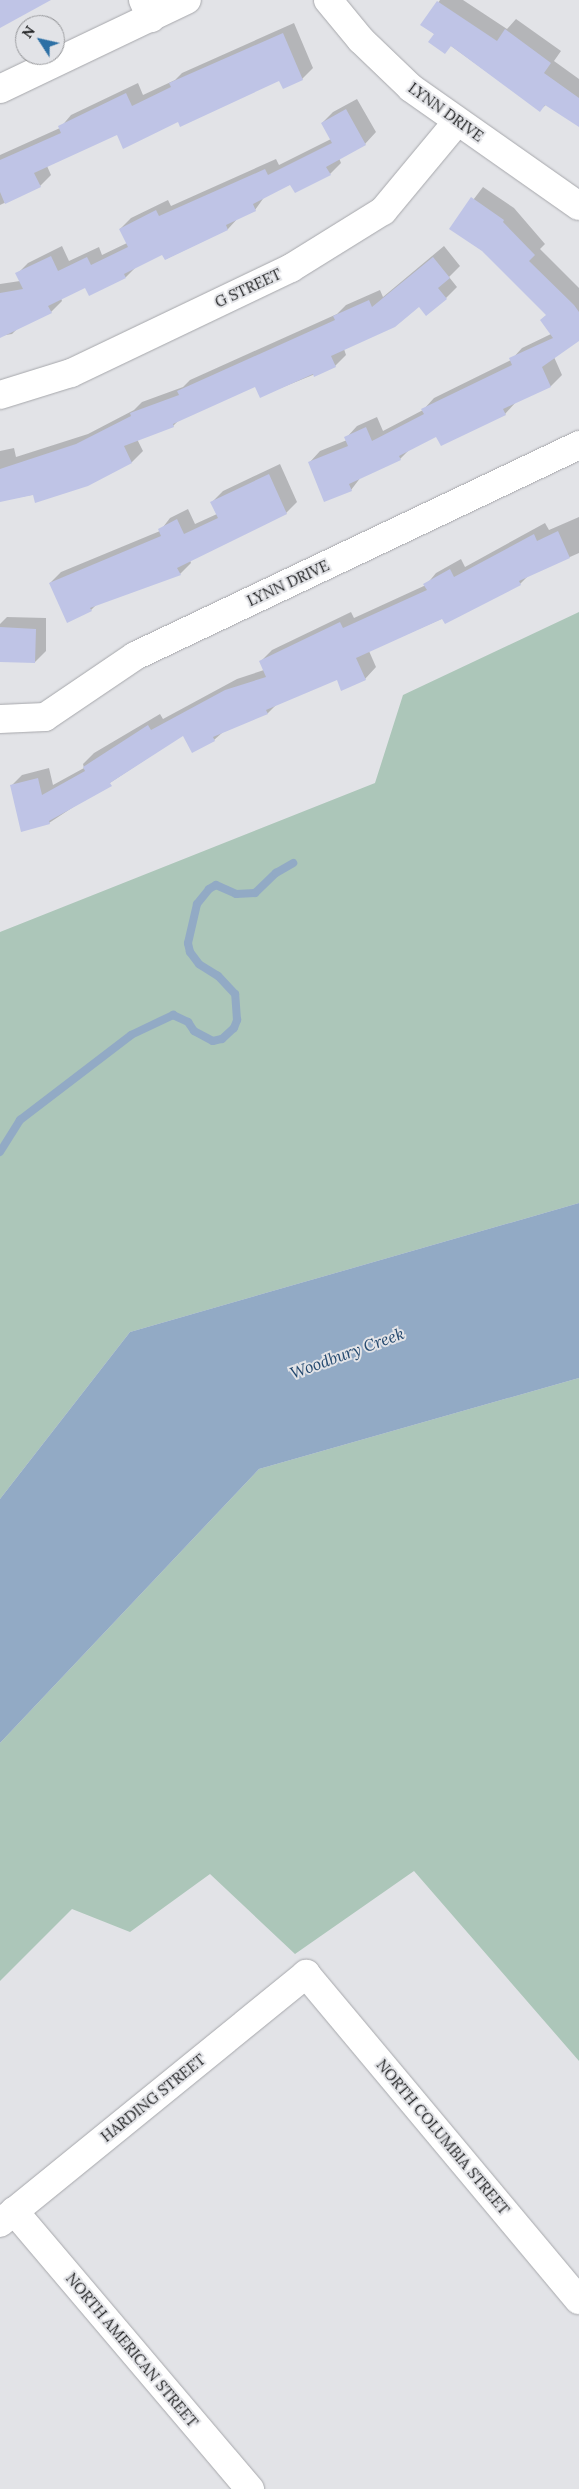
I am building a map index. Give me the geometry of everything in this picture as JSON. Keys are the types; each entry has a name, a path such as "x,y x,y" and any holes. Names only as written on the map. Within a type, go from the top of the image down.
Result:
{"street":[{"path":"0,89 147,9 187,0"},
{"name":"LYNN DRIVE","path":"328,0 361,40 404,81 457,122 579,206"},
{"name":"G STREET","path":"0,395 70,373 291,268 383,211 457,122"},
{"name":"LYNN DRIVE","path":"0,719 45,717 135,656 579,445"},
{"name":"HARDING STREET","path":"7,2217 306,1974"},
{"name":"NORTH COLUMBIA STREET","path":"306,1974 579,2300"},
{"name":"NORTH AMERICAN STREET","path":"7,2217 250,2489"}],"green space":[{"path":"579,612 579,1203 130,1332 0,1499 0,932 375,783 403,695"},
{"path":"579,1378 579,2061 414,1871 295,1954 210,1874 130,1932 72,1909 0,1981 0,1743 259,1469"}],"water":[{"name":"Woodbury Creek","path":"579,1203 579,1378 259,1469 0,1743 0,1499 130,1332"}],"building":[{"path":"0,0 51,0 24,15 15,15 15,20 0,28"},
{"path":"437,1 497,41 505,29 551,63 544,73 579,98 579,127 545,105 540,112 451,46 445,54 428,42 434,34 420,25"},
{"path":"283,33 303,80 283,89 279,81 180,127 178,122 123,149 117,135 34,173 41,187 5,204 0,192 0,160 61,133 58,126 126,93 132,106 171,87 169,83"},
{"path":"346,109 366,145 326,167 331,175 295,193 290,185 253,204 256,211 226,225 228,230 165,260 162,255 124,274 126,278 89,296 85,288 48,306 52,313 0,338 0,293 23,289 15,273 51,256 58,271 87,257 91,265 128,247 119,229 156,210 159,216 265,169 268,175 332,143 321,123"},
{"path":"471,197 504,220 503,222 535,255 529,261 574,305 579,312 579,341 542,367 551,387 503,409 506,415 441,446 436,437 399,456 401,460 349,484 352,491 324,502 308,462 348,446 344,437 366,427 372,441 424,414 421,409 512,365 509,358 553,338 540,320 546,315 482,251 449,229"},
{"path":"433,257 450,278 438,288 447,299 426,316 419,307 395,327 331,356 336,367 314,377 313,374 260,398 255,387 173,424 174,427 124,446 132,463 88,486 35,503 33,495 0,502 0,469 76,444 131,416 130,413 179,395 177,391 335,320 333,316 369,300 372,307"},
{"path":"269,474 287,514 177,568 181,575 90,608 92,611 67,623 49,583 161,536 158,529 177,519 184,534 218,518 210,502"},
{"path":"558,531 570,558 519,581 521,585 445,624 442,619 356,658 366,680 341,691 337,680 266,710 268,714 213,737 215,741 192,753 183,736 110,783 112,786 49,821 50,824 21,832 10,785 38,778 42,795 85,771 83,767 148,725 151,730 225,690 266,677 259,661 340,622 343,628 427,590 423,584 450,569 454,577 534,534 537,541"},
{"path":"0,627 36,629 35,663 0,662"}],"waterway":[{"path":"0,1152 20,1120 131,1035 173,1015 188,1022 194,1031 213,1041 222,1039 234,1028 237,1020 235,994 218,976 199,964 190,952 188,943 197,904 209,889 216,885 236,894 255,893 276,873 293,863"}]}
